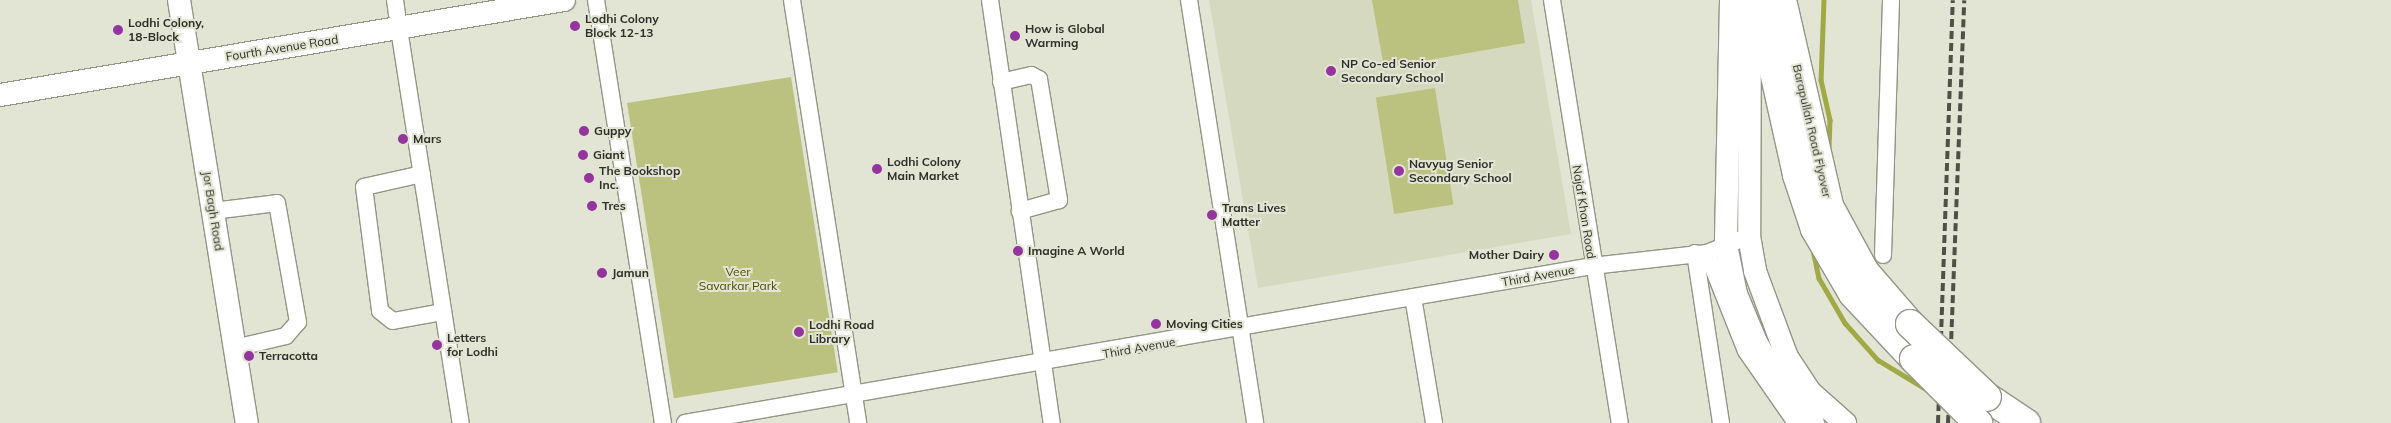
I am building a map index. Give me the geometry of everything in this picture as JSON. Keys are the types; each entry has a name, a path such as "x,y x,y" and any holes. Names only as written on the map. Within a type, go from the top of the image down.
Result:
{"highway":[{"name":"Barapullah Road Flyover","path":"1758,0 1797,175 1815,229 1853,294 1978,423"},
{"name":"Barapullah Road Flyover","path":"1782,0 1830,206 1865,272 1910,324 1987,398 2026,423"}],"street":[{"name":"Jor Bagh Road","path":"179,0 247,423"},
{"name":"Fourth Avenue Road","path":"0,95 397,15 486,0"},
{"name":"Fourth Avenue Road","path":"397,15 564,0"},
{"path":"596,0 663,423"},
{"path":"792,0 858,423"},
{"path":"990,0 1052,423"},
{"path":"1189,0 1255,423"},
{"name":"Najaf Khan Road","path":"1552,0 1592,266 1620,423"},
{"path":"1721,423 1709,250 1731,0"},
{"path":"1750,0 1749,236 1767,313 1787,357 1810,392 1845,423"},
{"path":"1883,255 1890,0"},
{"path":"397,15 461,423"},
{"name":"Fourth Avenue Road","path":"0,81 188,57"},
{"path":"1001,82 1031,76 1039,79 1059,200 1020,211"},
{"path":"422,174 364,187 380,311 393,321 444,312"},
{"path":"213,211 277,203 298,322 286,336 235,348"},
{"name":"Third Avenue","path":"685,423 853,392 1042,364 1240,330 1413,297 1592,266 1709,250 1749,236"},
{"path":"1709,250 1746,351 1796,423"},
{"path":"1709,250 1736,294 1756,342 1784,388 1813,423"},
{"path":"1413,297 1434,423"}],"shaded area":[{"name":"Navyug Senior Secondary School","path":"1209,0 1531,0 1571,234 1258,288"}],"green space":[{"path":"1372,0 1518,0 1525,43 1384,68"},
{"name":"Veer Savarkar Park","path":"791,77 838,372 674,398 627,103"},
{"path":"1435,88 1453,205 1394,214 1376,97"}],"waterway":[{"path":"1824,0 1821,80 1830,120 1829,149"},
{"path":"1813,250 1819,278 1845,323 1878,360 1931,392"}],"railway":[{"path":"1938,423 1953,0"},
{"path":"1948,423 1964,0"}],"place":[{"name":"Lodhi Colony Block 12-13","path":"575,26"},
{"name":"Lodhi Colony, 18-Block","path":"118,30"},
{"name":"How is Global Warming","path":"1015,36"},
{"name":"NP Co-ed Senior Secondary School","path":"1331,71"},
{"name":"Guppy","path":"584,131"},
{"name":"Mars","path":"403,139"},
{"name":"Giant","path":"583,155"},
{"name":"Lodhi Colony Main Market","path":"877,169"},
{"name":"Navyug Senior Secondary School","path":"1399,171"},
{"name":"The Bookshop Inc.","path":"589,178"},
{"name":"Tres","path":"592,206"},
{"name":"Trans Lives Matter","path":"1212,215"},
{"name":"Imagine A World","path":"1018,251"},
{"name":"Mother Dairy","path":"1554,255"},
{"name":"Jamun","path":"602,273"},
{"name":"Moving Cities","path":"1156,324"},
{"name":"Lodhi Road Library","path":"799,332"},
{"name":"Letters for Lodhi","path":"437,345"},
{"name":"Terracotta","path":"249,356"}]}
